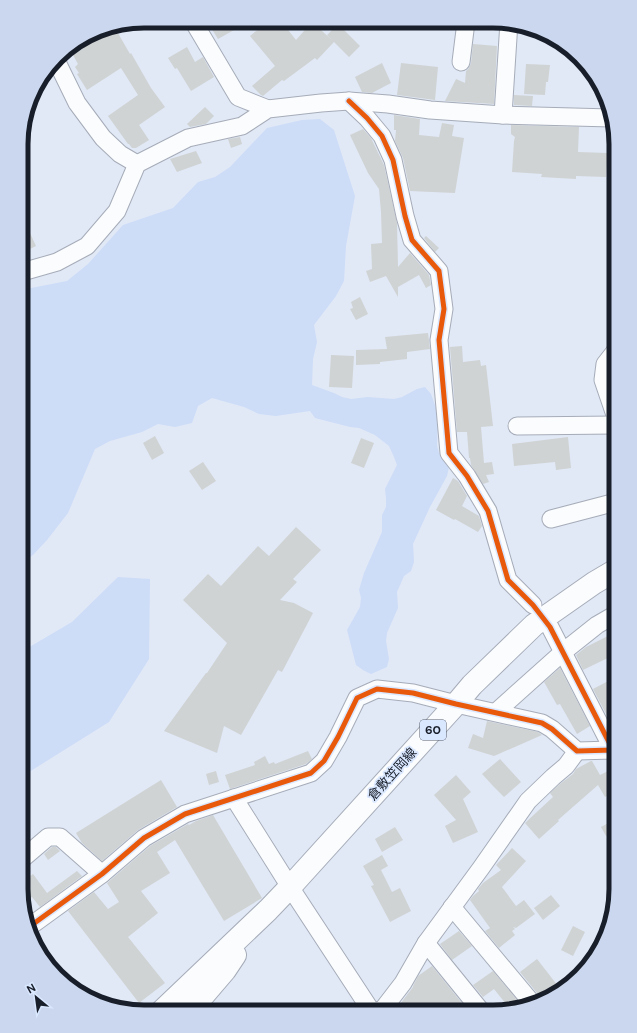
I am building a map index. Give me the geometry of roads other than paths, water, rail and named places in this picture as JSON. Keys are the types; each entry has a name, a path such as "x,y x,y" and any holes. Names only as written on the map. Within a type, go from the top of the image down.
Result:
{"main road":[{"name":"倉敷笠岡線","path":"168,1005 290,887 472,685 534,625 609,574"},
{"name":"倉敷笠岡線","path":"195,1005 225,970 268,910"}],"street":[{"path":"197,28 238,97 268,110"},
{"path":"461,62 465,28"},
{"path":"503,115 509,29"},
{"path":"59,66 77,103 103,138 120,154 137,164"},
{"path":"349,101 367,118 382,136 393,160 405,216 412,240 439,271 444,309 439,340 449,453 468,476 488,511 508,580 534,605"},
{"path":"28,270 57,262 87,246 118,211 137,164 188,138 242,126 268,110 321,102 349,101 388,104 430,110 503,115 606,118"},
{"path":"609,359 605,364 603,380 609,398"},
{"path":"517,426 609,425"},
{"path":"551,519 609,504"},
{"path":"496,712 563,652 597,624 609,618"},
{"path":"550,627 609,740"},
{"path":"33,923 102,874 144,838 185,814 311,774 324,761 338,737 357,698 377,689 413,693 542,723 552,729 577,751 609,751"},
{"path":"386,1005 403,983 426,943 528,801 566,766 577,751"},
{"path":"234,798 290,887 368,1005"},
{"path":"28,854 48,837 60,837 102,874"},
{"path":"452,907 529,999"},
{"path":"426,943 476,1005"}]}
